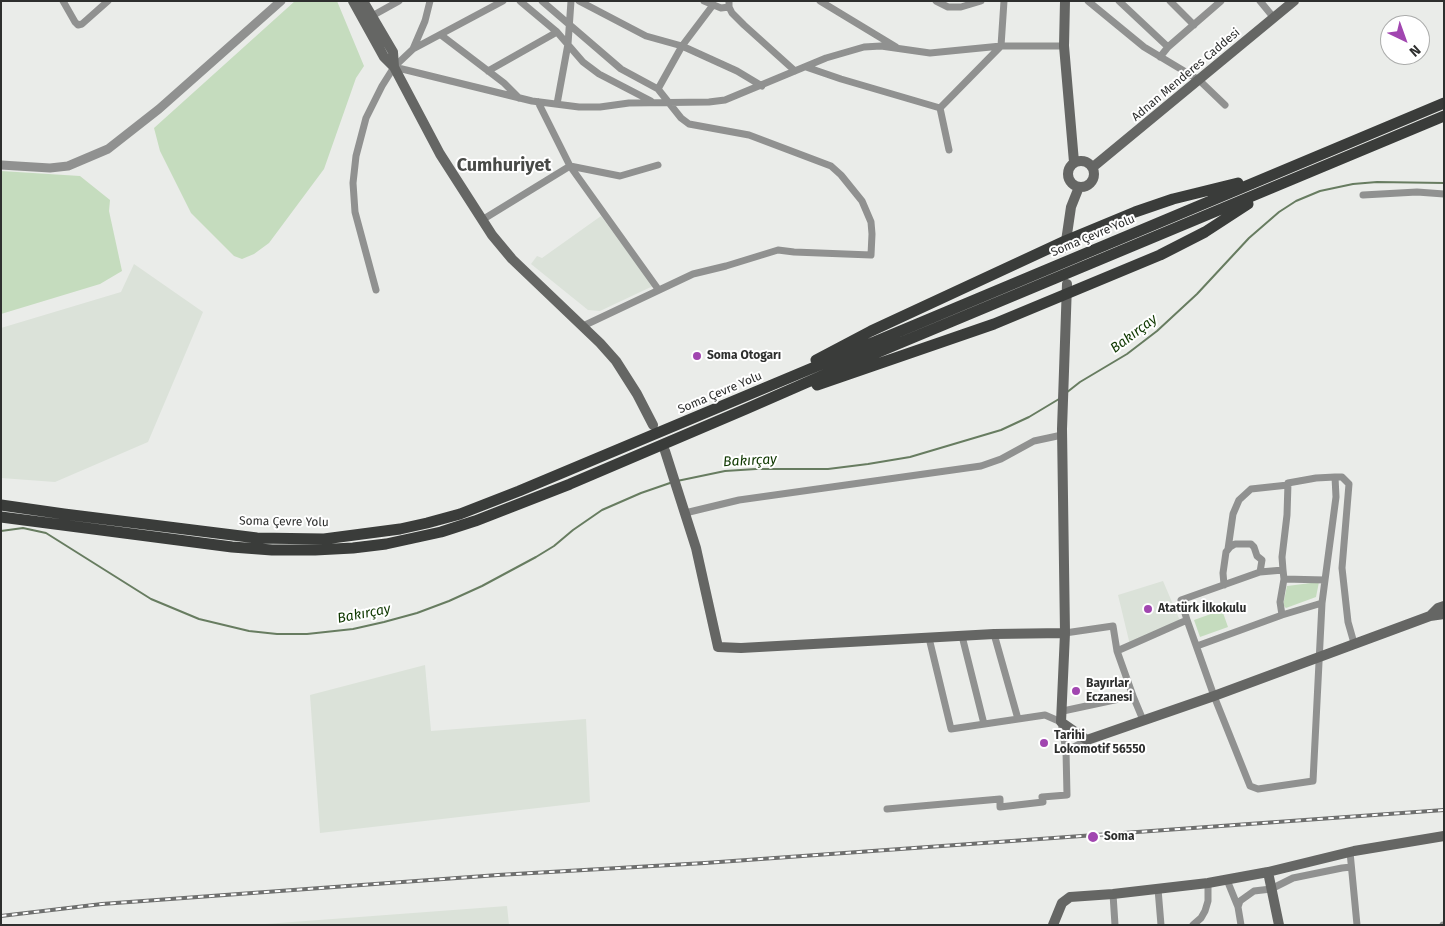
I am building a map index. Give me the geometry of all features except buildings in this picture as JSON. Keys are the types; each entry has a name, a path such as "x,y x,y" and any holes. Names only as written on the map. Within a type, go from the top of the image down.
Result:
{"highway":[{"name":"Soma Çevre Yolu","path":"1,505 257,538 324,539 400,529 427,523 488,504 1444,103"},
{"name":"Soma Çevre Yolu","path":"1,517 232,547 272,550 315,550 386,544 441,532 475,521 570,484 833,371 1444,116"},
{"path":"740,399 871,331 1135,212 1173,199 1224,187 1302,163"},
{"path":"746,409 994,324 1067,288 1160,255 1204,232 1287,182"}],"main road":[{"path":"352,1 384,57 394,67 440,154 492,235 512,258 583,326 616,361 637,394 653,425"},
{"path":"363,1 393,52 394,67"},
{"path":"1065,1 1064,46 1074,162"},
{"name":"Adnan Menderes Caddesi","path":"1093,167 1294,1"},
{"path":"1087,161 1093,167 1093,180 1087,186 1078,186 1072,183 1068,176 1069,168 1074,162 1087,161"},
{"path":"1065,244 1071,207 1078,186"},
{"path":"1067,288 1062,432 1065,632 1062,722 1087,740 1214,696 1430,616 1444,614"},
{"path":"666,455 696,548 718,647 741,648 994,634 1065,632"},
{"path":"1430,616 1438,608 1444,606"},
{"path":"1053,925 1062,903 1070,897 1113,894 1227,880 1350,852 1444,836"},
{"path":"1268,872 1279,925"}],"street":[{"path":"64,1 78,25 82,24 108,1"},
{"path":"1,165 50,168 68,166 108,149 159,109 281,1"},
{"path":"372,16 399,1"},
{"path":"413,49 425,21 430,1"},
{"path":"376,290 355,212 353,183 356,156 366,118 394,67 413,49 503,1"},
{"path":"520,1 557,32 583,62 599,74 654,103"},
{"path":"542,1 621,69 658,89 681,118 689,124 749,135 831,166 841,175 862,201 871,222 871,255 778,250 693,274 583,326"},
{"path":"557,104 568,44 571,1"},
{"path":"579,1 646,36 682,46 737,71 762,86"},
{"path":"704,1 720,8 729,4 744,25 795,71"},
{"path":"820,1 899,48"},
{"path":"936,1 948,7 961,7 982,1"},
{"path":"940,108 1001,46 1004,1"},
{"path":"1088,1 1144,47 1199,80 1225,106"},
{"path":"1120,1 1168,47"},
{"path":"1170,1 1194,24"},
{"path":"1160,56 1212,4 1221,1"},
{"path":"1260,1 1274,18"},
{"path":"658,89 682,46 712,5"},
{"path":"488,71 557,32"},
{"path":"441,35 514,92 519,98"},
{"path":"394,67 538,102 579,107 600,107 629,103 725,100 826,58 864,47 881,46 930,53 1001,46 1064,46"},
{"path":"806,67 940,108"},
{"path":"538,102 570,166 658,290"},
{"path":"940,108 949,150"},
{"path":"482,220 570,166 620,176 658,165"},
{"path":"1363,195 1417,192 1444,194"},
{"path":"683,508 981,466 1001,459 1034,440 1062,432"},
{"path":"1283,570 1260,572 1181,600 1214,696 1250,786 1258,789 1313,781 1322,603 1336,497 1335,477"},
{"path":"1224,585 1223,573 1233,514 1239,500 1251,489 1288,485 1288,483 1293,481 1342,477 1349,484 1342,568 1348,622 1354,643"},
{"path":"1282,615 1280,602 1284,579 1282,557 1288,485"},
{"path":"1228,549 1235,544 1251,544 1257,556 1262,560 1260,572"},
{"path":"1284,579 1325,580"},
{"path":"1197,646 1282,615 1322,603"},
{"path":"1117,651 1187,620"},
{"path":"1065,632 1113,626 1117,651 1143,720"},
{"path":"994,634 1018,719"},
{"path":"962,636 984,724"},
{"path":"887,809 1000,800 1000,807 1043,802 1042,797 1067,794 1066,751 1062,722 1045,715 951,729 929,638"},
{"path":"1063,711 1133,696"},
{"path":"1066,751 1087,740"},
{"path":"1350,852 1358,925"},
{"path":"1238,907 1240,901 1254,891 1271,889 1293,878 1351,867"},
{"path":"1227,880 1238,907 1242,925"},
{"path":"1193,925 1201,918 1205,911 1208,900 1208,883"},
{"path":"1158,889 1161,925"},
{"path":"1113,894 1115,925"}],"shaded area":[{"path":"601,216 653,286 600,311 588,310 531,264 537,256 542,258"},
{"path":"134,264 203,312 148,442 55,482 1,478 1,328 121,292"},
{"name":"Atatürk İlkokulu","path":"1163,581 1181,623 1130,645 1118,595"},
{"path":"425,665 431,731 586,719 590,802 320,833 310,695"},
{"path":"507,906 509,925 252,925"}],"green space":[{"path":"295,1 337,1 364,66 356,78 324,169 269,243 254,254 242,259 234,256 191,213 160,151 154,128"},
{"path":"1,171 80,176 110,200 109,211 122,271 100,284 1,314"},
{"path":"1319,582 1316,597 1286,608 1283,605 1287,586"},
{"path":"1222,610 1228,627 1200,637 1194,620"}],"waterway":[{"name":"Bakırçay","path":"1066,393 1080,382 1127,354 1157,331 1197,294 1249,238 1279,212 1296,201 1320,191 1353,184 1377,182 1444,183"},
{"name":"Bakırçay","path":"677,481 725,471 828,469 910,457 1001,430 1029,417 1059,399"},
{"name":"Bakırçay","path":"1,531 23,528 46,533 151,599 199,619 249,631 277,634 307,634 353,629 384,622 417,613 449,601 482,586 536,557 602,510 670,483"}],"railway":[{"path":"1,916 102,904 1444,810"}],"place":[{"name":"Soma Otogarı","path":"697,356"},
{"name":"Atatürk İlkokulu","path":"1148,609"},
{"name":"Bayırlar Eczanesi","path":"1076,691"},
{"name":"Tarihi Lokomotif 56550","path":"1044,743"},
{"name":"Soma","path":"1093,837"}],"district":[{"name":"Cumhuriyet","path":"504,166"}]}
